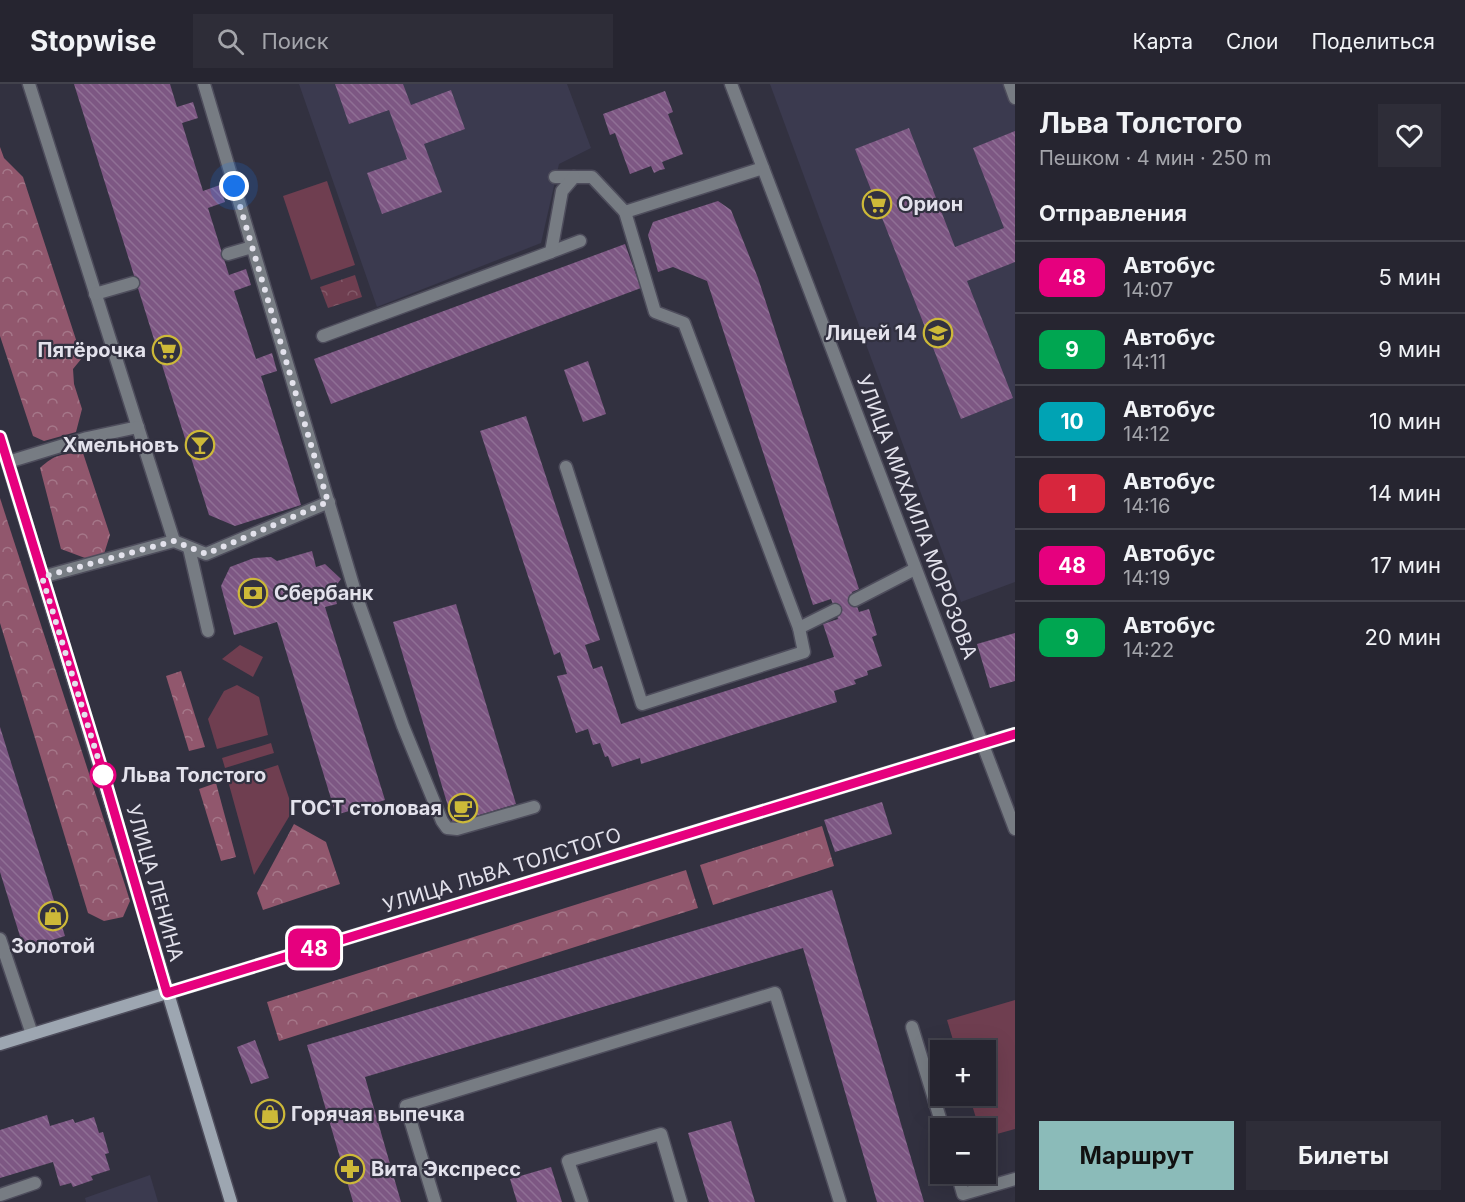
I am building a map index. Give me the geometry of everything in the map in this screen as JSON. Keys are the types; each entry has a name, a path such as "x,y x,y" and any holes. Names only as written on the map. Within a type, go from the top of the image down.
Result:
{"street":[{"path":"29,84 174,541"},
{"path":"204,84 356,596 403,726 442,820 447,828 457,829 534,807"},
{"name":"УЛИЦА МИХАИЛА МОРОЗОВА","path":"731,84 981,745 1015,829"},
{"path":"1010,84 1015,98"},
{"path":"625,212 763,168"},
{"path":"555,177 592,177 625,212 656,312 684,323 799,628 804,652 642,704 566,466"},
{"path":"551,252 562,191 573,177"},
{"path":"323,336 580,241"},
{"path":"228,254 252,247"},
{"path":"95,294 133,283"},
{"path":"8,462 87,438 138,427"},
{"name":"УЛИЦА ЛЕНИНА","path":"0,437 231,1202"},
{"path":"42,577 174,541 206,554 328,502"},
{"path":"189,548 208,632"},
{"path":"855,600 915,568"},
{"path":"799,628 835,610"},
{"name":"УЛИЦА ЛЬВА ТОЛСТОГО","path":"0,1044 1015,734"},
{"path":"0,939 32,1034"},
{"path":"435,1202 406,1106 775,993 840,1202"},
{"path":"912,1027 940,1118"},
{"path":"582,1202 568,1161 661,1134 681,1202"},
{"path":"960,1184 963,1194 1015,1179"},
{"path":"0,1195 35,1183"}],"shaded area":[{"path":"299,84 567,84 591,148 559,164 541,243 377,307"},
{"name":"Лицей 14","path":"770,84 1015,84 1015,582 961,602"},
{"path":"150,1175 158,1202 86,1202 85,1198"}],"green space":[{"path":"0,147 4,158 23,177 82,358 73,369 74,384 82,409 76,432 44,441 33,436 0,336"},
{"path":"327,181 355,265 311,280 283,196"},
{"path":"355,275 362,297 328,308 320,287"},
{"path":"83,453 110,535 103,557 85,558 61,549 40,468 59,456"},
{"path":"0,498 130,901 123,917 104,921 88,913 0,623"},
{"path":"240,645 263,657 253,677 222,659"},
{"path":"181,671 205,747 189,751 166,676"},
{"path":"237,685 259,697 268,735 217,749 208,719 224,691"},
{"path":"271,743 274,753 225,768 222,758"},
{"path":"278,765 293,810 254,875 228,781"},
{"path":"216,783 236,857 221,861 199,789"},
{"path":"294,824 326,842 340,884 263,910 257,893"},
{"path":"822,826 834,866 713,905 700,865"},
{"path":"686,870 698,908 279,1041 267,1002"},
{"path":"1015,1000 1015,1129 996,1134 996,1118 976,1118 972,1106 996,1106 996,1040 953,1040 947,1020"}],"building":[{"path":"74,84 170,84 177,107 193,102 198,118 182,123 203,191 220,185 225,202 208,208 229,275 246,269 251,285 234,291 256,359 272,353 277,371 261,376 301,505 235,526 209,515"},
{"path":"335,84 403,84 411,105 451,90 465,129 424,144 442,192 382,214 367,173 407,159 389,110 349,124"},
{"path":"665,91 673,112 668,114 683,154 662,162 665,169 654,173 651,166 630,174 615,133 610,135 603,114"},
{"path":"909,128 955,247 1004,228 973,148 1015,131 1015,262 967,281 1013,398 961,419 855,149"},
{"path":"718,201 731,210 758,278 859,589 852,592 859,612 869,609 877,635 872,637 882,666 867,671 868,675 854,680 856,684 834,691 837,702 641,764 640,758 612,767 600,743 593,745 588,729 576,733 557,676 567,674 560,652 554,655 480,431 526,416 600,640 585,645 593,669 602,666 621,724 834,657 823,624 838,619 831,599 813,605 707,281 673,267 658,272 648,235 653,222"},
{"path":"625,244 641,288 331,404 314,359"},
{"path":"588,361 606,414 583,422 564,370"},
{"path":"312,551 316,567 325,564 341,579 333,590 337,604 325,607 385,800 336,815 277,622 234,635 221,586 230,567 254,558 271,557 277,561"},
{"path":"456,604 516,804 453,823 393,622"},
{"path":"1015,633 1015,681 990,688 977,644"},
{"path":"0,727 65,936 24,949 0,872"},
{"path":"882,802 892,834 835,852 824,820"},
{"path":"832,890 924,1202 877,1202 803,948 365,1077 401,1202 353,1202 307,1045"},
{"path":"255,1040 269,1078 251,1084 237,1047"},
{"name":"Горячая выпечка","path":"276,1106 280,1116 264,1122 260,1113"},
{"path":"47,1115 50,1126 73,1119 75,1123 94,1117 99,1133 103,1132 109,1153 105,1154 110,1170 91,1176 93,1180 73,1187 71,1183 60,1186 53,1162 0,1178 0,1130"},
{"path":"731,1121 755,1202 709,1202 688,1133"},
{"path":"551,1167 562,1202 517,1202 510,1179"}],"bus line":[{"name":"48","path":"0,437 99,760 167,993 1015,734"}],"place":[{"name":"Орион","path":"877,204"},
{"name":"Лицей 14","path":"938,333"},
{"name":"Пятёрочка","path":"167,350"},
{"name":"Хмельновъ","path":"200,445"},
{"name":"Сбербанк","path":"253,593"},
{"name":"Льва Толстого","path":"103,775"},
{"name":"ГОСТ столовая","path":"463,808"},
{"name":"Золотой","path":"53,916"},
{"name":"Горячая выпечка","path":"270,1114"},
{"name":"Вита Экспресс","path":"350,1169"}],"route":[{"path":"103,775 105,781 42,577 174,541 206,554 328,502 234,186"}]}
